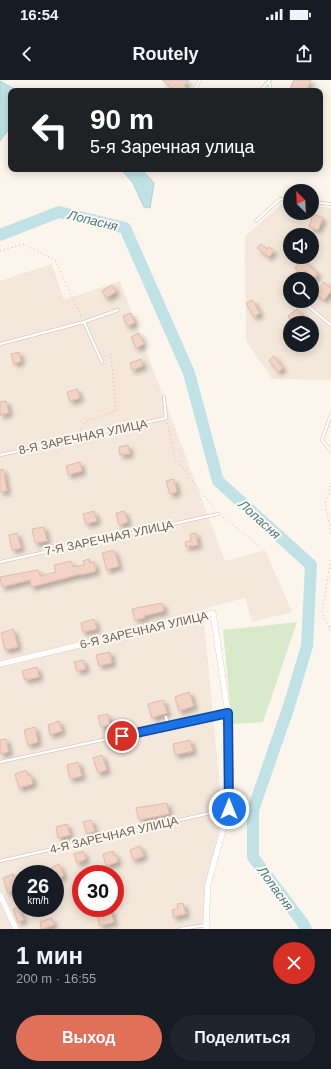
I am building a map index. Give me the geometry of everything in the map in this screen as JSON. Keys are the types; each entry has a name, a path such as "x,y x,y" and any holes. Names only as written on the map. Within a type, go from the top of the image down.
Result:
{"street":[{"name":"6-Я ЗАРЕЧНАЯ УЛИЦА","path":"0,664 213,613 228,713"},
{"path":"207,927 208,884 229,809 228,713"},
{"path":"0,895 16,929"}],"lane":[{"path":"256,221 280,199 283,199"},
{"path":"319,203 331,204"},
{"path":"310,308 331,325"},
{"path":"0,344 84,322 118,310"},
{"path":"84,322 102,362"},
{"path":"164,397 166,418"},
{"path":"331,414 322,440 331,451"},
{"name":"8-Я ЗАРЕЧНАЯ УЛИЦА","path":"0,455 166,418"},
{"name":"7-Я ЗАРЕЧНАЯ УЛИЦА","path":"0,562 218,514"},
{"path":"0,762 228,713"},
{"path":"166,716 168,726"},
{"name":"4-Я ЗАРЕЧНАЯ УЛИЦА","path":"0,861 229,809"},
{"path":"180,929 207,927"}],"path":[{"path":"0,251 23,244 56,260 84,322"},
{"path":"77,438 85,422 116,411 111,355 100,356"},
{"path":"166,418 175,458 218,514 260,547"},
{"path":"331,486 325,503 331,533"},
{"path":"331,560 322,611 331,633"}],"shaded area":[{"path":"283,203 283,220 319,220 319,207 331,208 331,377 329,380 272,379 246,341 245,236"},
{"path":"52,264 64,300 120,281 225,561 265,550 292,612 252,622 245,598 203,609 222,812 201,929 0,929 0,281"}],"green space":[{"path":"297,622 263,722 232,724 223,630"}],"water":[{"path":"0,81 13,88 8,88 8,130 0,141"},
{"path":"124,172 144,172 154,183 150,208 144,207 133,183"}],"building":[{"path":"162,80 189,80 184,86 187,88 172,88"},
{"path":"294,80 311,80 307,88 290,88"},
{"path":"319,216 323,218 319,228 309,227 311,220 319,220"},
{"path":"261,244 267,249 269,247 274,251 269,257 257,248"},
{"path":"298,264 307,264 316,272 300,272 295,268"},
{"path":"324,282 331,288 331,291 324,300 319,296 319,288"},
{"path":"112,285 116,292 106,298 102,291"},
{"path":"252,300 260,313 254,317 246,303"},
{"path":"297,309 303,316 288,316"},
{"path":"131,313 135,323 127,326 123,316"},
{"path":"139,333 144,344 136,348 131,337"},
{"path":"19,352 21,361 14,364 11,354"},
{"path":"274,356 283,368 278,372 269,360"},
{"path":"141,359 143,366 132,370 130,363"},
{"path":"77,389 80,398 70,401 67,392"},
{"path":"6,401 9,413 0,415 0,402"},
{"path":"128,445 130,454 120,455 119,447"},
{"path":"80,462 82,471 68,475 66,466"},
{"path":"3,469 7,491 0,492 0,470"},
{"path":"174,479 177,492 170,494 166,481"},
{"path":"94,511 97,521 86,524 83,514"},
{"path":"124,511 128,522 119,525 116,513"},
{"path":"44,527 47,541 35,543 32,529"},
{"path":"17,533 21,548 12,550 9,535"},
{"path":"196,533 198,545 186,547 185,542 191,541 190,534"},
{"path":"114,550 119,566 107,570 102,553"},
{"path":"89,559 90,563 94,562 96,571 31,587 30,580 2,587 0,577 38,570 40,576 56,572 54,565 71,561 73,567 84,565 83,561"},
{"path":"162,603 164,611 135,620 132,609"},
{"path":"94,619 97,629 83,632 81,623"},
{"path":"13,629 18,647 5,650 1,633"},
{"path":"110,652 112,663 99,666 96,655"},
{"path":"83,660 86,669 77,671 74,662"},
{"path":"37,667 39,677 25,680 22,671"},
{"path":"189,692 194,706 179,711 175,697"},
{"path":"163,700 167,713 152,718 148,704"},
{"path":"108,714 110,725 101,727 98,716"},
{"path":"59,721 62,731 50,735 48,725"},
{"path":"35,727 38,742 28,745 24,730"},
{"path":"6,739 9,752 0,754 0,740"},
{"path":"190,740 193,751 175,755 173,744"},
{"path":"102,755 107,770 98,773 93,758"},
{"path":"78,762 82,776 70,779 67,765"},
{"path":"26,770 28,776 31,775 33,784 19,788 15,774"},
{"path":"167,803 169,814 139,820 136,808"},
{"path":"91,820 95,831 87,834 83,822"},
{"path":"67,824 70,835 58,838 56,827"},
{"path":"140,846 144,856 133,860 130,850"},
{"path":"83,851 86,859 77,863 74,854"},
{"path":"113,851 118,862 106,865 103,854"},
{"path":"12,874 12,892 8,893 3,878"},
{"path":"183,903 186,914 173,917 172,910 178,908 177,904"},
{"path":"16,917 23,917 24,920 18,922"},
{"path":"98,917 113,917 114,922 100,926"},
{"path":"52,918 54,925 41,929 40,922"}],"waterway":[{"name":"Лопасня","path":"0,235 59,212 125,228 189,373 218,481 311,565 307,646 289,706 253,810 253,857 306,929"}],"route":[{"path":"122,736 228,713 229,809"}]}
